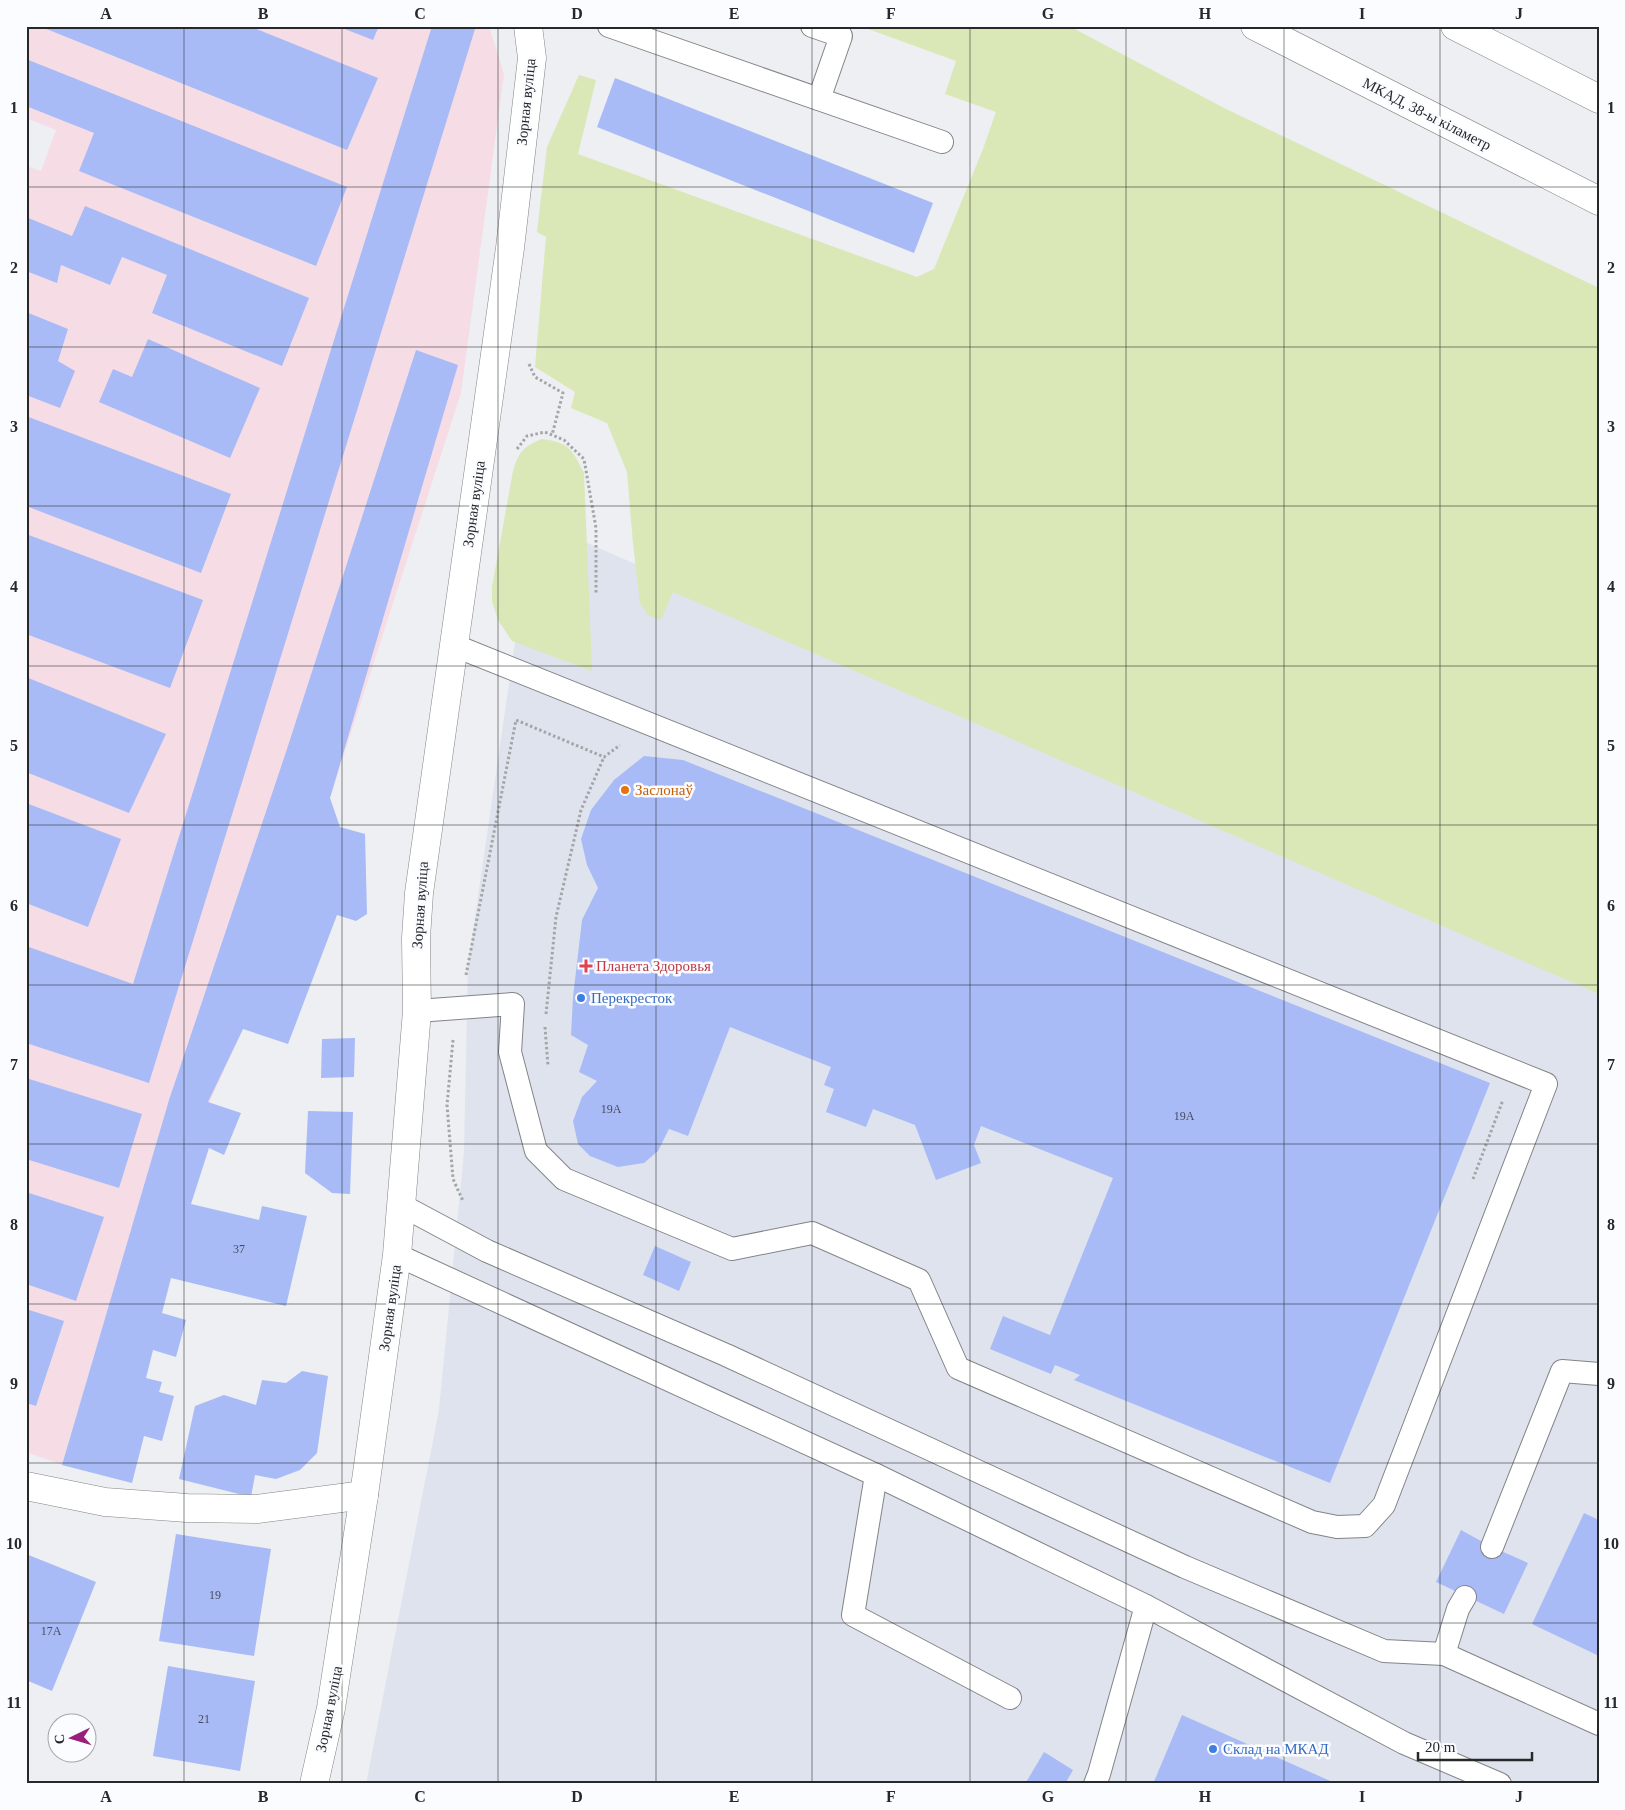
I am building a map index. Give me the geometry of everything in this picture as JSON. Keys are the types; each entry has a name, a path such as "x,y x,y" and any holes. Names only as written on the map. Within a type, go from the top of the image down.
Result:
{"main road":[{"name":"Зорная вуліца","path":"314,1784 331,1708 364,1495 397,1255 417,1011 416,938 419,893 514,215 532,58 528,26"},
{"name":"МКАД, 38-ы кіламетр","path":"1255,26 1599,201"},
{"path":"1455,26 1599,99"},
{"path":"26,1486 105,1502 188,1508 257,1509 364,1495"}],"lane":[{"path":"609,26 942,142"},
{"path":"812,26 841,36 819,99"},
{"path":"417,1011 513,1004 510,1052 536,1151 564,1179 732,1249 812,1232 919,1280 958,1368 1312,1522 1337,1527 1365,1526 1384,1505 1546,1084 454,645"},
{"path":"401,1205 487,1251 726,1355 1185,1567 1384,1651 1444,1654 1599,1724"},
{"path":"397,1255 876,1475 1146,1606 1404,1743 1500,1784"},
{"path":"1492,1547 1562,1372 1599,1374"},
{"path":"876,1475 853,1615 1010,1698"},
{"path":"1444,1654 1458,1609 1465,1597"},
{"path":"1095,1784 1146,1606"}],"path":[{"path":"528,361 535,377 563,393 552,435"},
{"path":"517,450 527,436 545,432 564,440 584,459 596,528 596,594"},
{"path":"546,1015 556,917 581,810 604,758 636,734 619,711"},
{"path":"487,1251 453,1179 447,1105 450,1064 458,1009 516,720 604,758"},
{"path":"545,1025 549,1070"},
{"path":"1473,1180 1504,1097"}],"shaded area":[{"path":"26,26 489,26 504,74 461,393 330,798 243,1029 203,1116 169,1101 62,1465 26,1452 26,166 41,171 56,130 26,118"},
{"path":"533,519 1599,988 1599,1784 366,1784 439,1410 464,1152 468,965"}],"green space":[{"path":"860,26 1069,26 1224,108 1599,288 1599,994 673,592 661,620 648,615 640,603 627,472 607,423 571,408 575,392 535,367 546,237 537,232 547,147 579,75 596,80 578,154 917,277 934,269 996,112 945,94 956,61"},
{"path":"541,439 558,442 568,448 573,452 584,473 592,671 512,641 498,620 492,601 492,587 513,471 522,451"}],"building":[{"path":"39,26 249,26 378,78 347,150"},
{"path":"337,26 379,26 373,40"},
{"path":"432,26 468,26 475,29 149,1083 26,1043 26,946 133,984"},
{"path":"26,59 347,187 316,266 79,171 94,133 26,106"},
{"path":"615,78 933,203 914,253 597,127"},
{"path":"85,206 309,298 282,366 152,313 167,275 122,257 110,285 61,265 57,283 26,271 26,217 72,236"},
{"path":"26,312 68,329 58,361 75,371 60,408 26,395"},
{"path":"148,339 260,388 230,458 99,402 113,369 132,377"},
{"path":"416,350 458,365 330,798 340,827 365,834 367,914 356,921 337,915 288,1044 243,1029 208,1102 241,1113 224,1155 209,1148 191,1204 259,1220 262,1206 307,1216 286,1306 171,1278 162,1313 186,1320 176,1357 153,1350 146,1378 162,1382 159,1392 174,1396 162,1441 144,1436 132,1483 62,1465 169,1100 286,752"},
{"path":"26,416 231,494 201,573 26,506"},
{"path":"26,534 203,600 170,688 26,634"},
{"path":"26,677 166,734 129,813 26,772"},
{"path":"644,756 683,760 1490,1083 1330,1483 1074,1380 1080,1375 1055,1365 1051,1374 990,1349 1003,1316 1050,1335 1113,1178 981,1126 974,1145 981,1163 936,1180 915,1125 873,1109 866,1127 826,1112 834,1089 824,1085 831,1067 730,1027 688,1136 669,1129 658,1151 644,1163 618,1167 590,1156 578,1144 573,1121 582,1097 597,1081 579,1072 588,1045 571,1035 573,997 582,920 598,888 587,865 581,839 591,810 614,780"},
{"path":"26,803 121,839 88,927 26,903"},
{"path":"355,1038 354,1077 321,1078 322,1039"},
{"path":"26,1078 142,1114 119,1188 26,1159"},
{"path":"308,1111 353,1112 350,1194 332,1193 305,1173"},
{"path":"26,1192 104,1217 76,1301 26,1284"},
{"path":"655,1246 691,1262 679,1291 643,1275"},
{"path":"26,1309 64,1321 36,1406 26,1403"},
{"path":"302,1371 328,1376 317,1453 300,1470 276,1479 255,1475 251,1497 179,1479 195,1406 224,1395 256,1405 262,1380 286,1383"},
{"path":"1584,1513 1599,1520 1599,1656 1532,1624"},
{"path":"1461,1530 1492,1547 1528,1563 1504,1614 1436,1582"},
{"path":"176,1534 271,1549 254,1656 159,1641"},
{"path":"26,1554 96,1582 52,1691 26,1680"},
{"path":"168,1666 255,1681 240,1771 153,1756"},
{"name":"Склад на МКАД","path":"1182,1715 1337,1784 1153,1784"},
{"path":"1044,1752 1073,1770 1065,1784 1025,1784"}],"place":[{"name":"Заслонаў","path":"625,790"},
{"name":"Планета Здоровья","path":"586,966"},
{"name":"Перекресток","path":"581,998"},
{"name":"Склад на МКАД","path":"1213,1749"}]}
